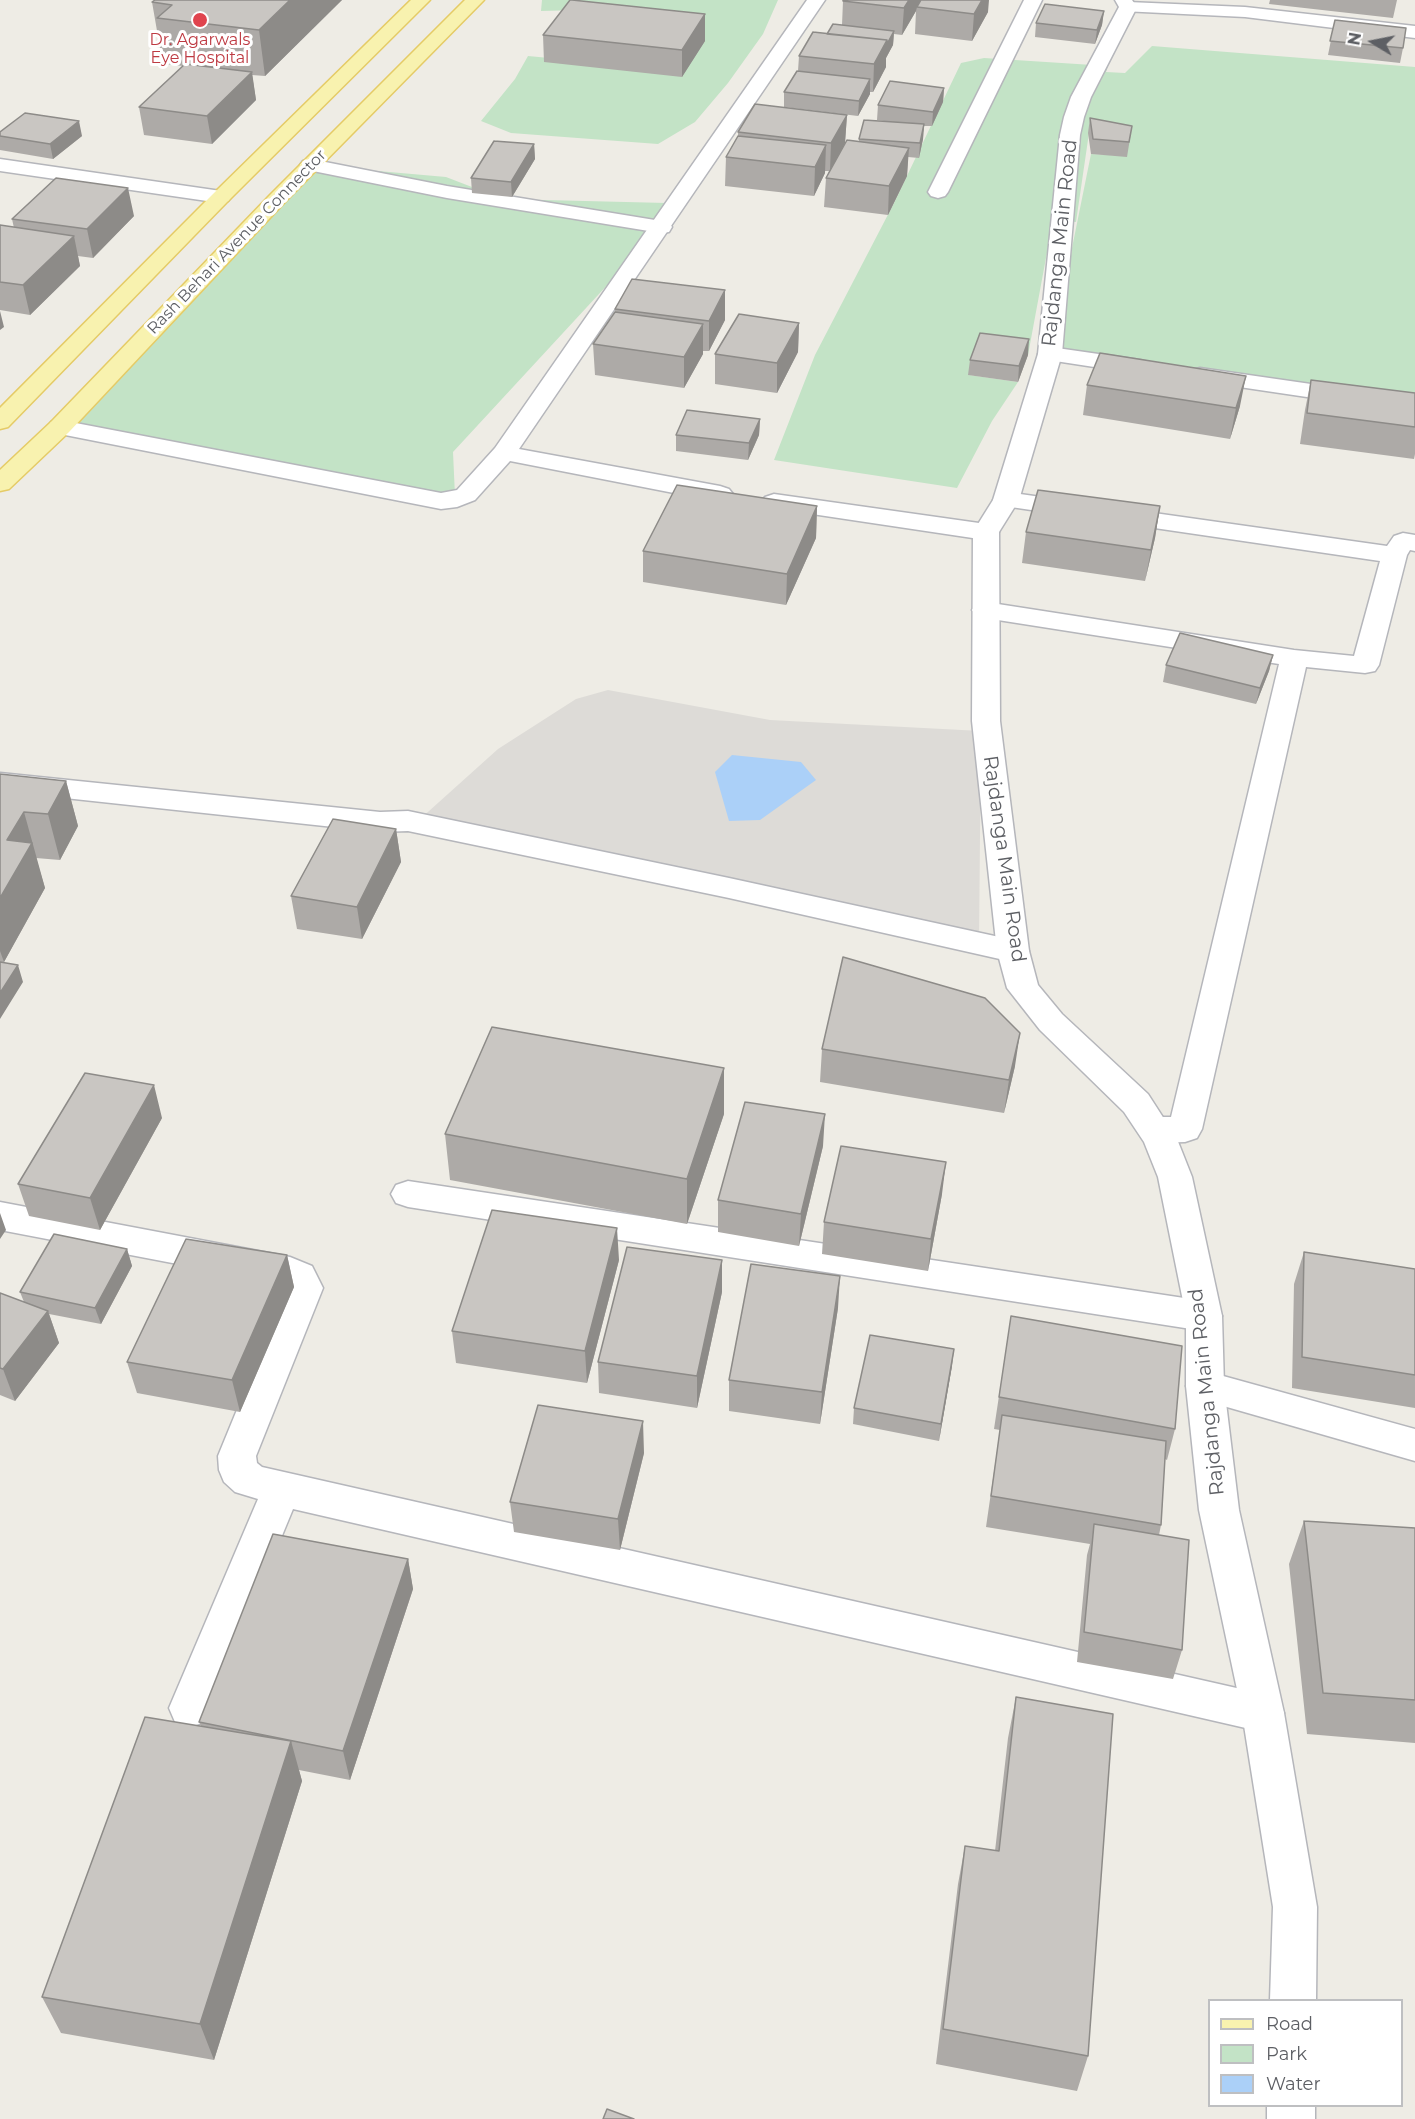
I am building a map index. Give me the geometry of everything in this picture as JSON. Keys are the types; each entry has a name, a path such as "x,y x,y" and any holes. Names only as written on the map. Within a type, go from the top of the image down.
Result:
{"main road":[{"path":"0,422 221,197 421,0"},
{"name":"Rash Behari Avenue Connector","path":"0,484 60,427 310,165 475,0"}],"street":[{"path":"60,427 441,501 466,495 504,453 816,0"},
{"path":"938,192 1033,0"},
{"path":"1123,2 1245,12 1415,32"},
{"name":"Rajdanga Main Road","path":"1123,2 1074,117 1070,135 1050,354 1006,500 986,532 986,721 1013,951 1023,988 1051,1022 1137,1103 1155,1130 1175,1177 1204,1316 1204,1386 1219,1510 1263,1713 1295,1907 1293,1999"},
{"path":"0,165 221,197"},
{"path":"310,165 447,192 661,226"},
{"path":"1050,354 1415,406"},
{"path":"504,453 724,495 986,532"},
{"path":"985,610 1294,658 1365,664 1404,549 1006,500"},
{"path":"1155,1130 1185,1129 1294,658"},
{"path":"0,782 380,822 408,821 729,888 1013,951"},
{"path":"408,1194 1204,1316"},
{"path":"0,1216 290,1270 299,1276 304,1288 237,1456 238,1470 249,1480 281,1490 1263,1713"},
{"path":"1204,1386 1415,1444"},
{"path":"190,1708 281,1490"}],"shaded area":[{"path":"608,690 770,720 981,731 979,941 409,829 498,749 576,699"}],"green space":[{"path":"542,0 778,0 763,34 728,83 695,122 658,144 511,133 481,121 515,79 528,56 613,64 578,10 541,11"},
{"path":"1152,46 1415,67 1415,397 1059,350 1072,248 1091,154 1127,156 1089,133 1076,222 1053,220 1028,355 969,375 1018,382 992,421 957,488 774,460 815,355 894,203 961,63 984,58 1108,66 1106,72 1125,73"},
{"path":"310,165 446,177 503,199 667,203 611,281 453,452 455,496 60,427"}],"water":[{"path":"732,755 801,762 816,780 760,820 729,821 715,772"}],"building":[{"path":"155,0 290,0 259,30 157,18 172,5 152,2"},
{"path":"570,0 705,14 682,50 543,35"},
{"path":"843,0 909,0 904,8"},
{"path":"921,0 982,0 974,14 917,7"},
{"path":"1045,4 1104,11 1097,30 1036,23"},
{"path":"1335,20 1406,28 1403,48 1330,41"},
{"path":"833,24 894,31 887,44 887,40 827,34"},
{"path":"813,32 887,40 874,64 799,56"},
{"path":"185,64 252,72 207,116 139,107"},
{"path":"797,71 870,79 859,101 784,92"},
{"path":"890,81 944,88 933,112 878,105"},
{"path":"755,104 847,115 831,143 738,132"},
{"path":"25,113 79,121 50,144 0,136 0,132"},
{"path":"1090,118 1132,126 1129,142 1093,139"},
{"path":"864,120 924,124 920,143 859,139"},
{"path":"738,136 826,145 815,167 726,157"},
{"path":"847,140 909,148 889,186 826,178"},
{"path":"494,141 534,144 511,182 471,178"},
{"path":"56,178 128,188 87,229 12,219"},
{"path":"0,225 74,236 23,285 0,282"},
{"path":"632,279 725,290 709,321 615,309"},
{"path":"615,312 703,324 684,357 593,344"},
{"path":"739,314 799,323 777,363 715,354"},
{"path":"980,333 1029,339 1019,366 970,360"},
{"path":"1100,353 1246,376 1236,408 1087,385"},
{"path":"1311,380 1415,393 1415,427 1307,413"},
{"path":"687,410 760,419 749,443 676,435"},
{"path":"677,485 817,506 787,574 643,551"},
{"path":"1038,490 1160,506 1151,550 1026,532"},
{"path":"1180,633 1273,655 1260,688 1166,665"},
{"path":"0,774 66,781 48,814 24,812 7,840 32,843 0,898"},
{"path":"333,819 396,829 357,907 291,896"},
{"path":"843,957 985,998 1020,1033 1009,1080 822,1049"},
{"path":"0,962 18,965 0,993"},
{"path":"492,1027 724,1068 687,1179 445,1134"},
{"path":"85,1073 154,1085 90,1198 18,1184"},
{"path":"745,1102 825,1114 801,1214 718,1200"},
{"path":"841,1146 946,1162 931,1239 824,1222"},
{"path":"492,1210 617,1228 585,1351 452,1331"},
{"path":"54,1234 127,1249 95,1308 20,1292"},
{"path":"186,1239 287,1255 232,1380 127,1362"},
{"path":"627,1247 722,1260 697,1376 598,1362"},
{"path":"1304,1252 1415,1269 1415,1375 1302,1357"},
{"path":"751,1264 840,1276 822,1392 729,1380"},
{"path":"0,1293 48,1311 3,1369 0,1368"},
{"path":"1011,1316 1182,1346 1175,1429 999,1397"},
{"path":"870,1335 954,1349 941,1424 854,1408"},
{"path":"538,1405 643,1421 618,1519 510,1502"},
{"path":"1002,1415 1166,1441 1161,1525 991,1496"},
{"path":"1304,1521 1415,1528 1415,1700 1323,1693"},
{"path":"1094,1524 1189,1540 1182,1650 1084,1632"},
{"path":"273,1534 408,1559 343,1751 199,1722"},
{"path":"1016,1697 1113,1714 1088,2056 943,2029 965,1846 999,1851"},
{"path":"145,1717 291,1741 200,2024 42,1997"},
{"path":"607,2109 634,2119 603,2119"}],"place":[{"name":"Dr. Agarwals Eye Hospital","path":"200,20"}]}
